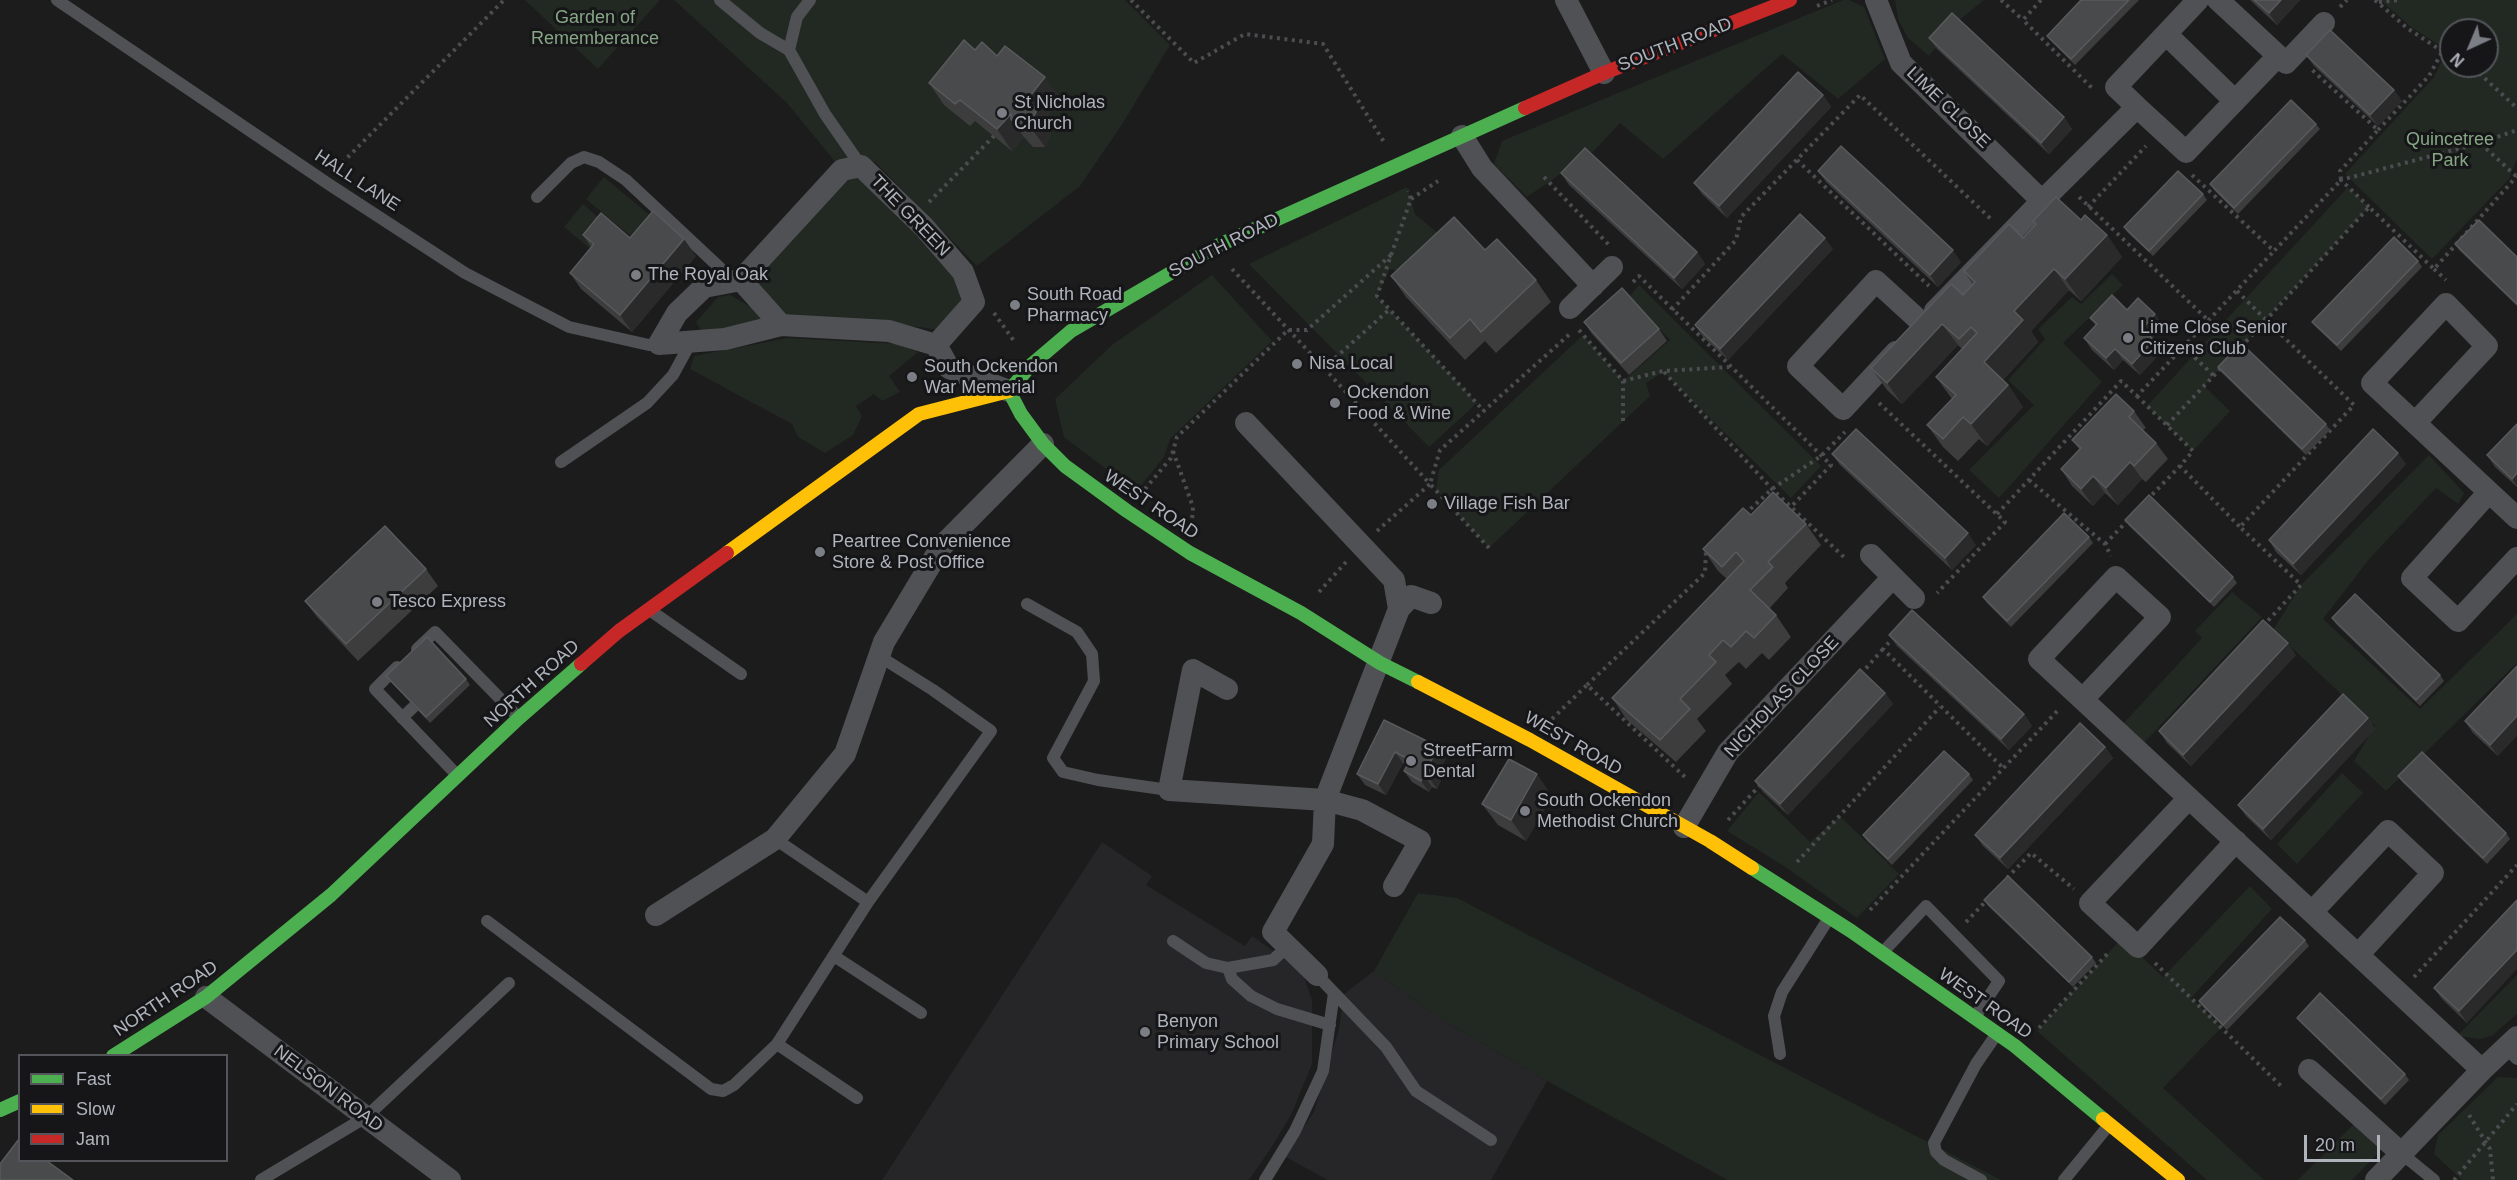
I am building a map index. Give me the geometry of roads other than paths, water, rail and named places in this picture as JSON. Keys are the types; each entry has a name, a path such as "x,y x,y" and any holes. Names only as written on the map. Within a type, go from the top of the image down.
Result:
{"main road":[{"name":"SOUTH ROAD","path":"1009,391 1031,364 1071,331 1216,246 1604,73 1790,0"},
{"name":"WEST ROAD","path":"1009,391 1021,414 1043,444 1065,466 1190,554 1301,613 1380,663 1530,740 1710,841 1851,930 2019,1049 2178,1180"},
{"name":"NORTH ROAD","path":"116,1054 206,998 331,895 459,777 519,718 619,631 919,414 1009,391"},
{"path":"0,1110 18,1102"}],"street":[{"path":"1566,0 1604,73"},
{"name":"LIME CLOSE","path":"1876,0 1901,63 2042,201"},
{"path":"2198,0 2116,87 2186,152 2235,101 2324,23"},
{"path":"2218,0 2287,55"},
{"path":"2166,34 2235,101"},
{"path":"1923,324 1876,281 1798,366 1843,409 2042,201 2137,107"},
{"path":"1462,136 1482,168 1593,286"},
{"name":"THE GREEN","path":"738,281 842,170 861,166 913,217 963,272 974,302 936,345"},
{"path":"1577,320 1593,286 1619,262"},
{"path":"659,344 677,313 704,287 738,281 781,325"},
{"path":"2415,423 2487,346 2446,303 2372,383 2517,518"},
{"path":"659,344 725,339 781,325 890,331 936,345 949,368 1009,391"},
{"path":"1246,423 1394,580 1399,609"},
{"path":"656,915 775,839 845,754 884,642 941,547 1043,444"},
{"path":"2489,492 2412,578 2458,621 2517,558"},
{"path":"1861,560 1893,577 1914,598"},
{"name":"NICHOLAS CLOSE","path":"1684,827 1728,752 1893,577"},
{"path":"2079,695 2160,617 2116,577 2039,659 2482,1070"},
{"path":"1317,975 1272,932 1323,844 1326,800 1399,609 1411,596 1431,603"},
{"path":"1227,689 1193,670 1170,790 1326,800 1362,810 1420,841 1394,886"},
{"path":"2189,798 2090,903 2138,947 2236,841"},
{"path":"2312,912 2388,831 2433,873 2358,955"},
{"name":"NELSON ROAD","path":"206,998 450,1180"},
{"path":"2376,1180 2482,1070 2513,1048"},
{"path":"2309,1070 2402,1154"}],"lane":[{"name":"HALL LANE","path":"57,0 330,185 465,273 569,327 648,345 659,344"},
{"path":"720,0 760,33 789,50 825,114 861,166"},
{"path":"789,50 797,17 810,0"},
{"path":"537,197 571,163 584,157 599,162 626,180 738,281"},
{"path":"561,462 647,403 673,375 691,342"},
{"path":"1027,604 1077,632 1092,654 1094,681 1053,758 1063,772 1098,780 1170,790"},
{"path":"649,609 741,674"},
{"path":"459,777 375,689 393,671 435,632 459,663 519,718"},
{"path":"487,921 711,1089 723,1091 734,1085 777,1044 868,902 991,731 879,656"},
{"path":"402,718 432,689"},
{"path":"775,839 868,902"},
{"path":"1882,953 1926,906 1999,981 1974,1017"},
{"path":"1779,1054 1774,1016 1782,992 1830,917"},
{"path":"1173,941 1206,963 1228,968 1273,960 1288,946"},
{"path":"834,956 921,1013"},
{"path":"1228,968 1232,979 1251,996 1277,1009 1330,1025"},
{"path":"1317,975 1386,1047 1416,1091 1491,1140"},
{"path":"261,1180 366,1117 509,983"},
{"path":"1265,1180 1295,1131 1323,1071 1334,993"},
{"path":"1981,1180 1944,1160 1936,1152 1934,1143 1976,1064 1997,1034"},
{"path":"777,1044 857,1098"},
{"path":"2064,1180 2111,1123"},
{"path":"2402,1154 2434,1180"}],"place":[{"name":"St Nicholas Church","path":"1002,113"},
{"name":"The Royal Oak","path":"636,275"},
{"name":"South Road Pharmacy","path":"1015,305"},
{"name":"Lime Close Senior Citizens Club","path":"2128,338"},
{"name":"Nisa Local","path":"1297,364"},
{"name":"South Ockendon War Memerial","path":"912,377"},
{"name":"Ockendon Food & Wine","path":"1335,403"},
{"name":"Village Fish Bar","path":"1432,504"},
{"name":"Peartree Convenience Store & Post Office","path":"820,552"},
{"name":"Tesco Express","path":"377,602"},
{"name":"StreetFarm Dental","path":"1411,761"},
{"name":"South Ockendon Methodist Church","path":"1525,811"},
{"name":"Benyon Primary School","path":"1145,1032"}],"park label":[{"name":"Garden of Rememberance","path":"595,28"},
{"name":"Quincetree Park","path":"2450,150"}]}
